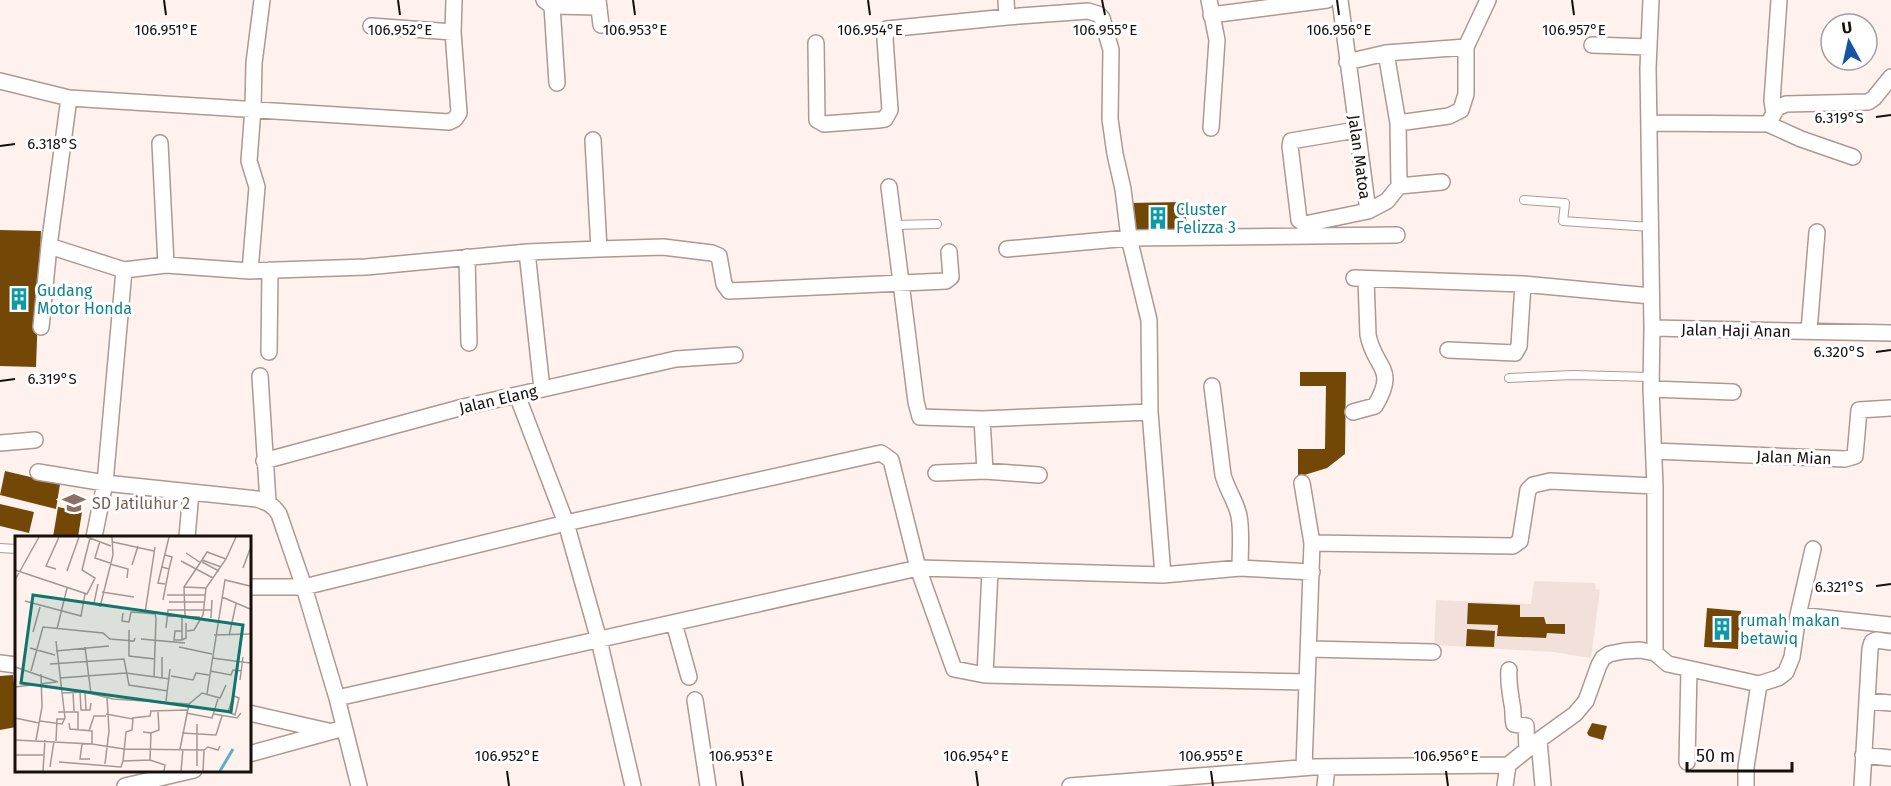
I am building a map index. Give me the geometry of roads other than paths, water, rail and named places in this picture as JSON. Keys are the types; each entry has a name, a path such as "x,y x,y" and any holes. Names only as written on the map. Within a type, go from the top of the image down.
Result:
{"street":[{"path":"250,270 257,187 249,161 254,63 262,0"},
{"path":"0,81 69,98 449,122 455,119 459,112 453,32 454,0"},
{"path":"1006,0 1007,17"},
{"path":"1211,128 1217,39 1210,8 1327,0"},
{"name":"Jalan Matoa","path":"1340,0 1364,212 1387,201 1399,186"},
{"path":"1398,123 1449,116 1461,110 1466,94 1466,47 1488,0"},
{"path":"1651,0 1649,123 1651,383 1655,486 1655,652"},
{"path":"1771,119 1779,0"},
{"path":"557,83 548,3 599,4 601,25"},
{"path":"816,43 817,120 824,124 878,120 885,118 890,110 885,39 887,29 1088,11 1102,18 1111,50 1110,119 1115,154 1124,195 1129,238 1149,320 1150,412 1163,575"},
{"path":"371,26 453,32"},
{"path":"1592,45 1649,47"},
{"path":"1347,62 1386,53 1466,47"},
{"path":"1386,53 1398,123 1399,186 1442,182"},
{"path":"1771,119 1777,108 1785,104 1868,102 1891,77"},
{"path":"41,327 48,246 69,98"},
{"path":"1649,123 1771,119 1801,139 1853,157"},
{"path":"1356,130 1294,140 1290,146 1301,223 1364,212"},
{"path":"592,140 599,249"},
{"path":"160,143 166,265"},
{"path":"889,187 918,415 982,419 1150,412"},
{"path":"1809,331 1817,232"},
{"path":"1007,249 1129,238 1397,235"},
{"path":"48,246 124,270 166,265 250,270 366,267 527,252 663,247 712,253 719,256 724,284 729,291 949,280 951,277 949,252"},
{"path":"527,252 542,389"},
{"path":"466,257 469,343"},
{"path":"94,536 105,483 124,270"},
{"path":"269,352 270,270"},
{"path":"1353,412 1375,406 1386,382 1386,375 1369,342 1360,278 1523,284 1652,296"},
{"path":"1448,350 1515,353 1519,346 1523,284"},
{"name":"Jalan Haji Anan","path":"1652,328 1891,333"},
{"name":"Jalan Elang","path":"264,461 463,407 676,359 735,356"},
{"path":"260,376 268,502"},
{"path":"1651,383 1733,392"},
{"path":"1212,386 1224,476 1227,490 1235,501 1239,517 1240,568"},
{"path":"517,395 566,523 599,640 633,786"},
{"name":"Jalan Mian","path":"1654,451 1845,459 1856,456 1859,410 1891,408"},
{"path":"982,419 985,471"},
{"path":"0,443 35,440"},
{"path":"250,587 304,587 566,523 881,453 891,459 918,568 954,669 985,675 1307,682"},
{"path":"936,473 985,471 1039,475"},
{"path":"38,472 105,483 268,502 279,514 304,587 337,698 359,786"},
{"path":"1312,543 1513,546 1520,541 1528,490 1533,485 1550,481 1655,486"},
{"path":"1302,483 1312,543 1304,768"},
{"path":"188,536 191,492"},
{"path":"1070,786 1304,768 1508,765 1575,714 1586,701 1603,658 1609,654 1640,650 1655,652 1668,664 1759,684 1778,678 1786,672 1792,657 1798,615 1813,549"},
{"path":"337,698 918,568 1163,575 1240,568 1312,572"},
{"path":"985,675 990,571"},
{"path":"1798,615 1891,625"},
{"path":"674,622 689,677"},
{"path":"1862,786 1870,649 1872,642 1876,640 1891,642"},
{"path":"1310,649 1433,651"},
{"path":"0,663 15,665"},
{"path":"1687,762 1689,669"},
{"path":"1509,670 1508,688 1513,707 1514,724 1526,726 1543,786"},
{"path":"1746,786 1746,767 1759,684"},
{"path":"695,700 708,786"},
{"path":"1867,701 1891,703"},
{"path":"250,713 328,731"},
{"path":"250,754 344,728"},
{"path":"1863,755 1891,758"},
{"path":"1505,786 1508,765"},
{"path":"1325,786 1327,767"},
{"path":"124,786 185,775"}],"lane":[{"path":"1524,200 1565,203 1563,221 1650,227"},
{"path":"894,225 937,224"},
{"path":"1509,378 1573,375 1651,383"},
{"path":"0,548 15,549"}],"place":[{"name":"Cluster Felizza 3","path":"1158,218"},
{"name":"Gudang Motor Honda","path":"19,299"},
{"name":"SD Jatiluhur 2","path":"74,503"},
{"name":"rumah makan betawiq","path":"1722,629"}]}
